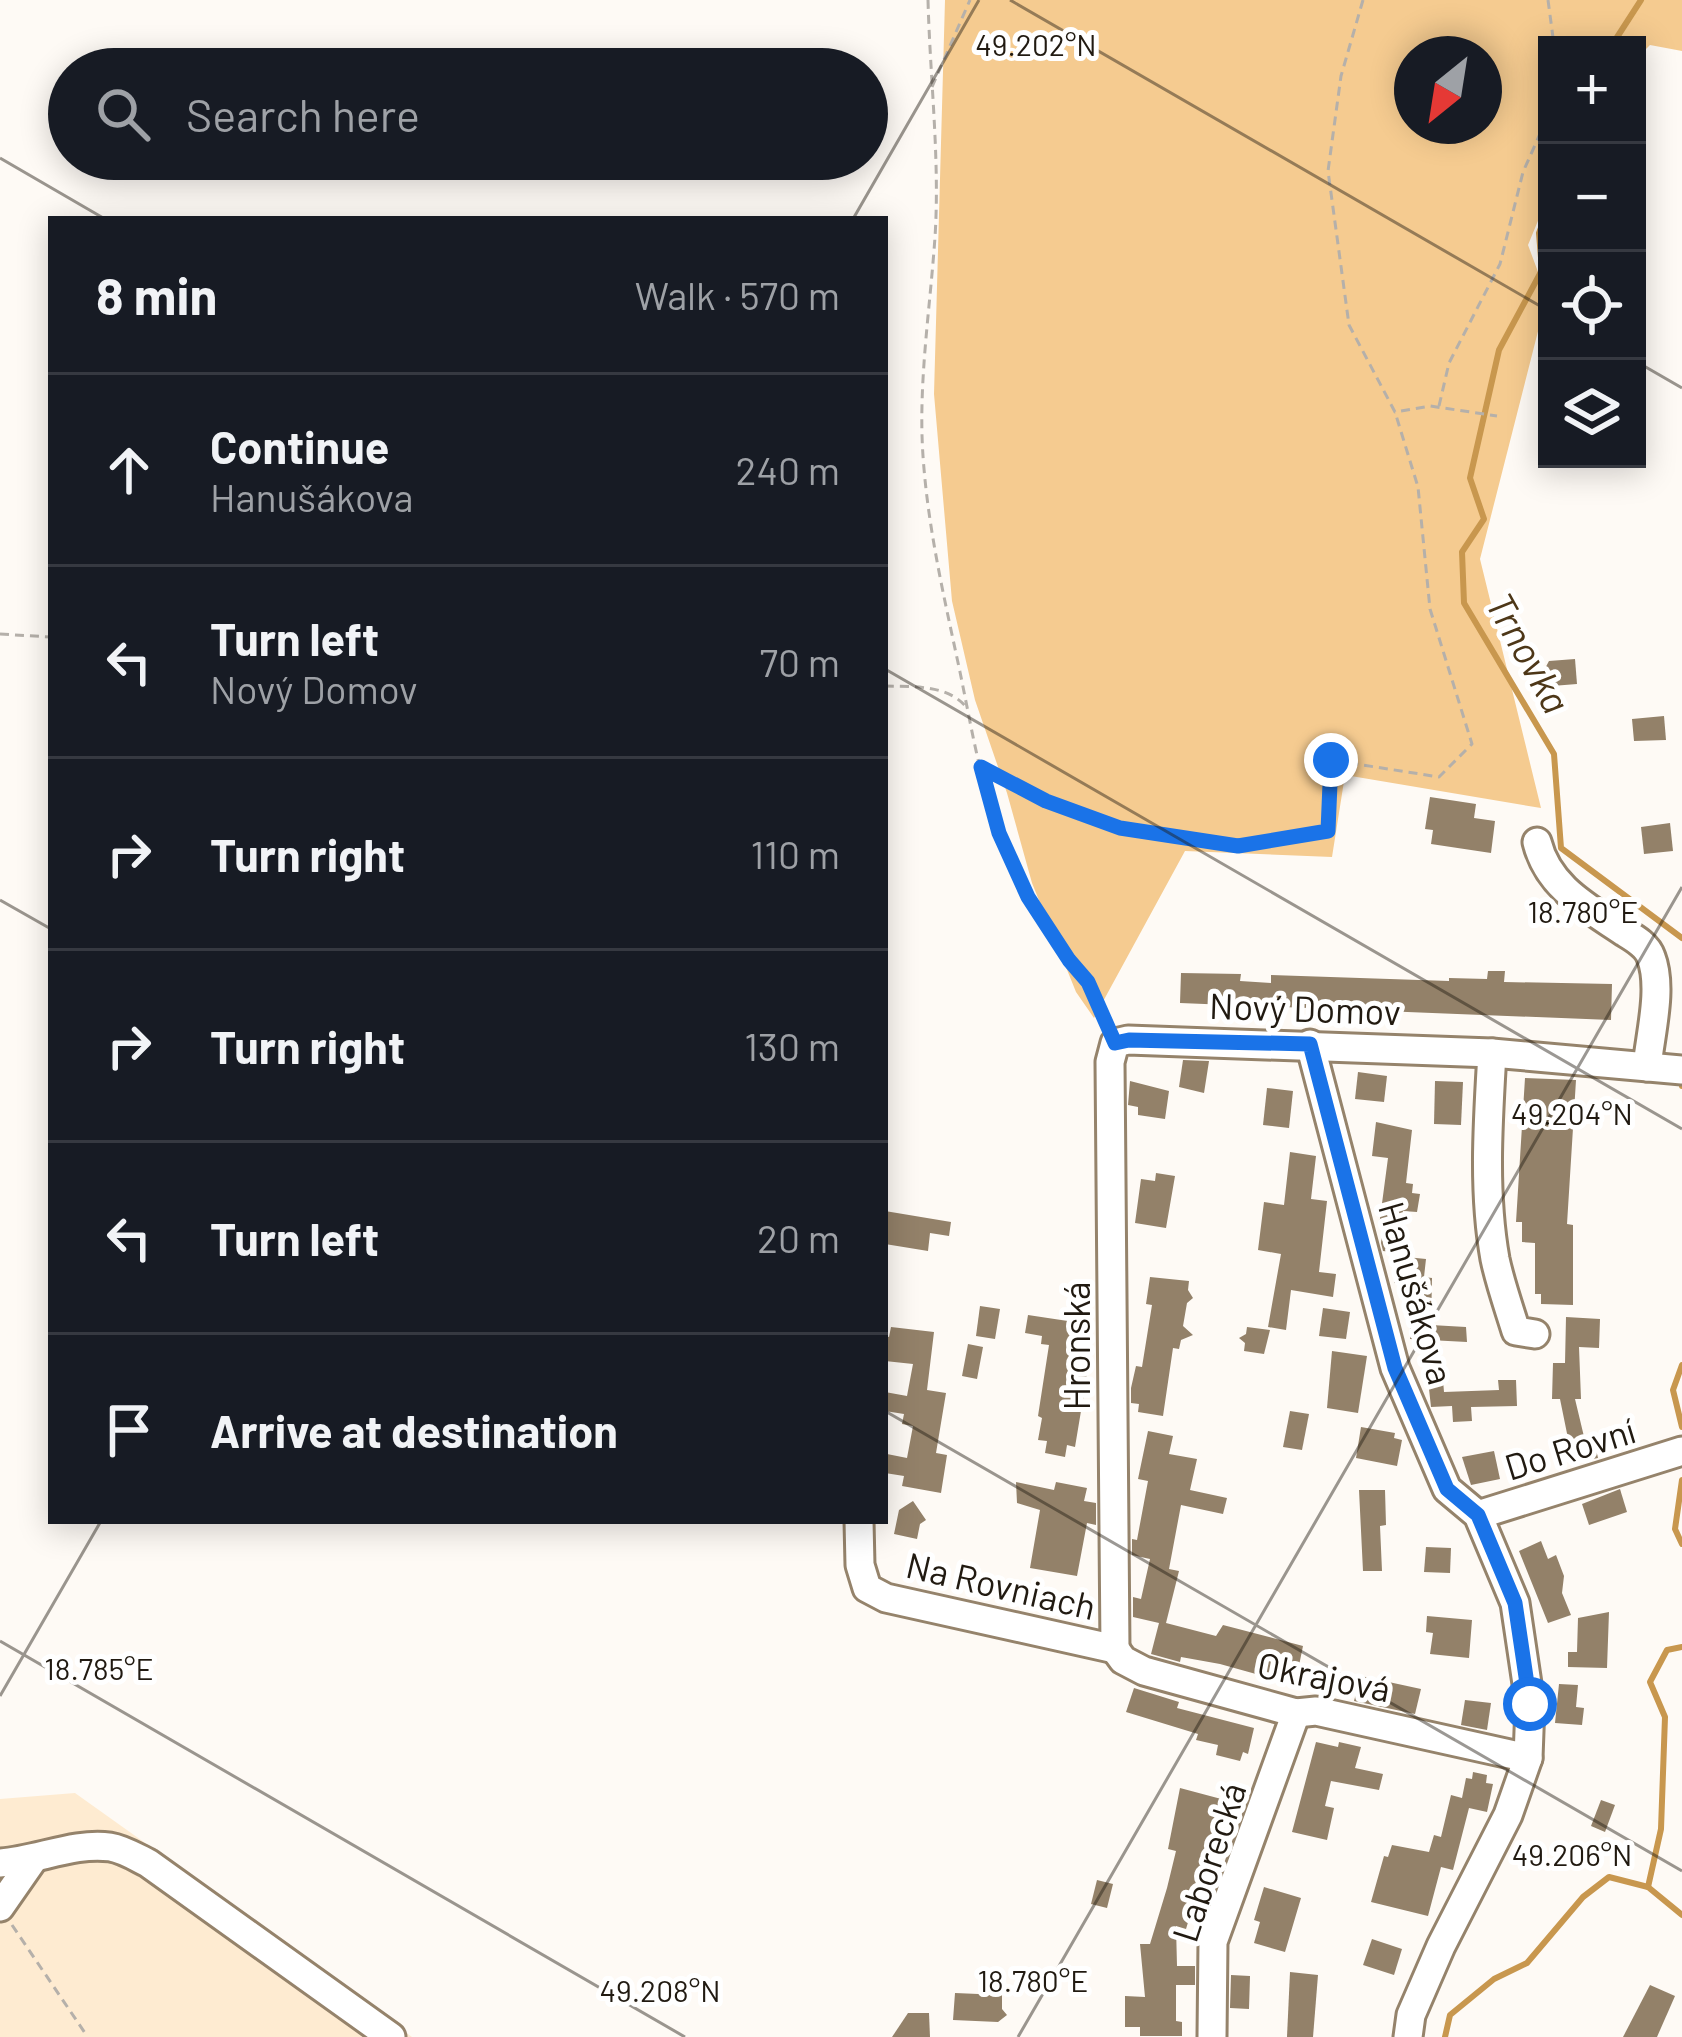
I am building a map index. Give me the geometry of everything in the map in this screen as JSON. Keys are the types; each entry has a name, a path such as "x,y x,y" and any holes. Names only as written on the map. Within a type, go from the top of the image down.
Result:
{"street":[{"path":"1537,842 1543,866 1555,881 1636,940 1653,960 1647,1067"},
{"name":"Nový Domov","path":"1115,1043 1310,1044 1492,1053 1681,1070"},
{"name":"Hronská","path":"1115,1043 1110,1085 1115,1649"},
{"name":"Hanušákova","path":"1310,1044 1395,1368 1447,1489 1478,1515 1515,1603 1530,1704 1528,1758 1508,1815 1406,2030"},
{"path":"1492,1053 1489,1182 1496,1264 1516,1331 1535,1334"},
{"name":"Do Rovní","path":"1478,1515 1680,1453"},
{"name":"Na Rovniach","path":"859,1524 860,1565 867,1588 886,1598 1115,1649"},
{"name":"Okrajová","path":"1115,1649 1123,1660 1144,1672 1296,1713 1316,1711 1528,1758"},
{"name":"Laborecká","path":"1212,2037 1213,1942 1296,1713"},
{"path":"0,1842 32,1861"},
{"path":"0,1863 32,1861 84,1847 114,1847 391,2037"},
{"path":"4,1913 32,1861"}],"path":[{"path":"928,0 935,232 922,453 932,538 999,833 1028,897 1088,982 1115,1043"},
{"path":"931,90 970,0"},
{"path":"981,767 1046,801 1120,828 1238,846 1328,831 1331,760 1439,777 1472,744 1430,609 1418,487 1395,412 1349,325 1328,171 1341,76 1363,0"},
{"path":"1547,0 1553,36"},
{"path":"1439,407 1449,363 1500,264 1523,172 1538,138"},
{"path":"1395,412 1439,407 1497,416"},
{"path":"0,634 48,637"},
{"path":"888,686 932,688 960,699 968,710"},
{"path":"4,1913 85,2032"}],"shaded area":[{"path":"945,0 1682,0 1682,51 1650,45 1646,49 1646,36 1538,36 1538,221 1528,245 1538,272 1538,331 1480,559 1541,808 1345,775 1332,857 1185,851 1094,1018 1076,992 1032,883 975,700 952,601 934,394"},
{"path":"75,1793 412,2037 0,2037 0,1799"}],"building":[{"path":"1575,659 1577,684 1552,686 1542,674 1549,661"},
{"path":"1664,716 1666,740 1634,741 1632,719"},
{"path":"1430,797 1476,804 1474,818 1495,821 1491,853 1431,844 1433,830 1425,829"},
{"path":"1670,823 1673,851 1644,854 1641,827"},
{"path":"1488,971 1505,971 1504,982 1612,984 1611,1020 1180,1003 1181,973 1241,974 1240,981 1271,983 1271,975 1449,981 1487,979"},
{"path":"1183,1060 1209,1061 1204,1093 1179,1087"},
{"path":"1358,1072 1387,1076 1384,1102 1355,1099"},
{"path":"1525,1078 1576,1080 1567,1224 1573,1225 1573,1305 1541,1304 1541,1294 1535,1294 1535,1243 1522,1242 1522,1222 1516,1222"},
{"path":"1130,1081 1169,1091 1165,1119 1138,1115 1138,1107 1128,1105"},
{"path":"1435,1081 1463,1082 1461,1125 1434,1124"},
{"path":"1267,1088 1293,1091 1289,1128 1263,1125"},
{"path":"1376,1122 1412,1130 1406,1183 1413,1184 1412,1193 1420,1194 1417,1212 1403,1211 1398,1253 1383,1251 1381,1243 1388,1158 1372,1156"},
{"path":"1290,1152 1316,1156 1311,1199 1327,1201 1319,1272 1336,1274 1333,1297 1291,1290 1286,1330 1268,1327 1281,1254 1258,1250 1264,1202 1284,1205"},
{"path":"1156,1173 1175,1176 1166,1228 1135,1223 1141,1179 1155,1181"},
{"path":"888,1212 951,1222 949,1236 930,1233 928,1251 888,1244"},
{"path":"1396,1256 1426,1259 1424,1277 1432,1278 1431,1325 1466,1327 1467,1342 1410,1339 1412,1285 1394,1283"},
{"path":"1150,1277 1189,1281 1193,1298 1187,1303 1183,1326 1193,1335 1181,1340 1179,1349 1173,1348 1163,1416 1138,1412 1139,1404 1131,1403 1152,1305 1146,1304"},
{"path":"980,1306 1000,1309 995,1339 976,1336"},
{"path":"1323,1308 1350,1312 1346,1339 1319,1336"},
{"path":"1028,1315 1081,1323 1079,1363 1088,1364 1086,1381 1075,1447 1067,1445 1065,1457 1045,1453 1047,1441 1038,1440 1049,1345 1041,1344 1042,1336 1025,1333"},
{"path":"1566,1317 1600,1319 1599,1348 1579,1347 1581,1399 1575,1399 1586,1445 1595,1444 1598,1458 1573,1463 1560,1399 1552,1399 1553,1363 1565,1363"},
{"path":"891,1327 934,1332 927,1390 946,1393 936,1453 947,1455 941,1493 902,1486 904,1476 888,1473 888,1454 907,1458 913,1426 902,1424 904,1414 888,1411 888,1393 907,1396 913,1364 888,1361"},
{"path":"1247,1327 1270,1330 1264,1354 1244,1351 1245,1343 1239,1338"},
{"path":"968,1344 983,1347 977,1379 962,1376"},
{"path":"1332,1351 1367,1356 1358,1413 1327,1408"},
{"path":"1428,1380 1443,1380 1444,1392 1499,1390 1498,1380 1516,1380 1517,1406 1471,1407 1472,1421 1453,1422 1452,1406 1431,1407"},
{"path":"1290,1411 1309,1414 1302,1450 1283,1447"},
{"path":"1361,1427 1395,1433 1394,1438 1402,1440 1397,1466 1356,1458"},
{"path":"1148,1431 1173,1436 1169,1454 1197,1459 1190,1490 1227,1498 1223,1514 1181,1505 1169,1569 1179,1571 1166,1623 1216,1636 1223,1625 1303,1646 1295,1685 1220,1664 1181,1657 1180,1662 1151,1654 1159,1623 1133,1617 1133,1597 1141,1599 1150,1559 1132,1555 1148,1481 1138,1479"},
{"path":"1494,1451 1500,1479 1471,1485 1462,1457"},
{"path":"1016,1482 1054,1490 1056,1482 1087,1488 1084,1501 1096,1503 1096,1525 1087,1523 1077,1576 1030,1568 1040,1510 1017,1503"},
{"path":"1620,1489 1627,1512 1589,1525 1582,1504"},
{"path":"1359,1490 1385,1490 1386,1525 1380,1526 1382,1571 1363,1571"},
{"path":"913,1501 926,1520 920,1524 917,1539 894,1534 899,1510"},
{"path":"1541,1541 1548,1559 1556,1555 1571,1615 1548,1623 1519,1551"},
{"path":"1426,1547 1451,1548 1450,1573 1424,1572"},
{"path":"1609,1612 1607,1668 1568,1667 1568,1652 1577,1652 1578,1618"},
{"path":"1427,1616 1472,1620 1469,1658 1430,1654 1433,1633 1426,1632"},
{"path":"1361,1676 1421,1689 1415,1714 1354,1701"},
{"path":"1559,1684 1578,1685 1576,1707 1584,1708 1582,1725 1555,1723"},
{"path":"1134,1688 1179,1702 1177,1708 1254,1728 1248,1754 1243,1752 1240,1761 1216,1755 1218,1745 1196,1740 1198,1734 1126,1712"},
{"path":"1465,1700 1491,1703 1487,1730 1461,1725"},
{"path":"1316,1742 1361,1747 1355,1768 1383,1774 1379,1790 1331,1781 1325,1806 1334,1808 1327,1840 1292,1832"},
{"path":"1473,1772 1487,1775 1486,1783 1493,1784 1487,1812 1469,1808 1453,1870 1441,1867 1428,1916 1371,1902 1384,1856 1388,1857 1392,1845 1429,1852 1434,1835 1441,1837 1451,1795 1462,1798 1466,1778 1472,1779"},
{"path":"1180,1788 1225,1800 1186,1929 1176,1926 1177,1966 1195,1966 1195,1985 1176,1985 1176,2021 1182,2022 1182,2036 1140,2036 1140,2027 1125,2027 1125,1996 1145,1997 1140,1944 1150,1944 1167,1888 1176,1851 1168,1849"},
{"path":"1601,1800 1615,1805 1605,1832 1591,1826"},
{"path":"1097,1880 1113,1884 1107,1908 1091,1904"},
{"path":"1264,1887 1301,1898 1285,1952 1254,1943 1260,1922 1254,1920"},
{"path":"1372,1939 1402,1949 1394,1975 1363,1965"},
{"path":"1290,1972 1318,1975 1313,2037 1287,2037"},
{"path":"1231,1975 1250,1976 1249,2009 1230,2008"},
{"path":"1650,1985 1675,1996 1657,2037 1623,2037"},
{"path":"955,1993 1002,1995 1007,2015 998,2022 953,2020"},
{"path":"908,2013 929,2013 930,2037 892,2037"}],"waterway":[{"name":"Trnovka","path":"1618,36 1641,0"},
{"name":"Trnovka","path":"1541,252 1542,270 1499,350 1470,478 1484,519 1462,552 1464,603 1554,754 1561,848 1682,938"},
{"name":"Trnovka","path":"1682,1365 1673,1390 1682,1427"},
{"name":"Trnovka","path":"1682,1480 1675,1529 1682,1544"},
{"name":"Trnovka","path":"1648,1887 1661,1829 1665,1717 1650,1682 1667,1650 1682,1647"},
{"name":"Trnovka","path":"1445,2037 1450,2015 1494,1979 1527,1963 1583,1897 1609,1877 1648,1887 1682,1915"}],"route":[{"path":"1331,760 1328,831 1238,846 1120,828 1046,801 981,767 999,833 1028,897 1088,982 1115,1043 1310,1044 1395,1368 1447,1489 1478,1515 1515,1603 1530,1704"}]}
